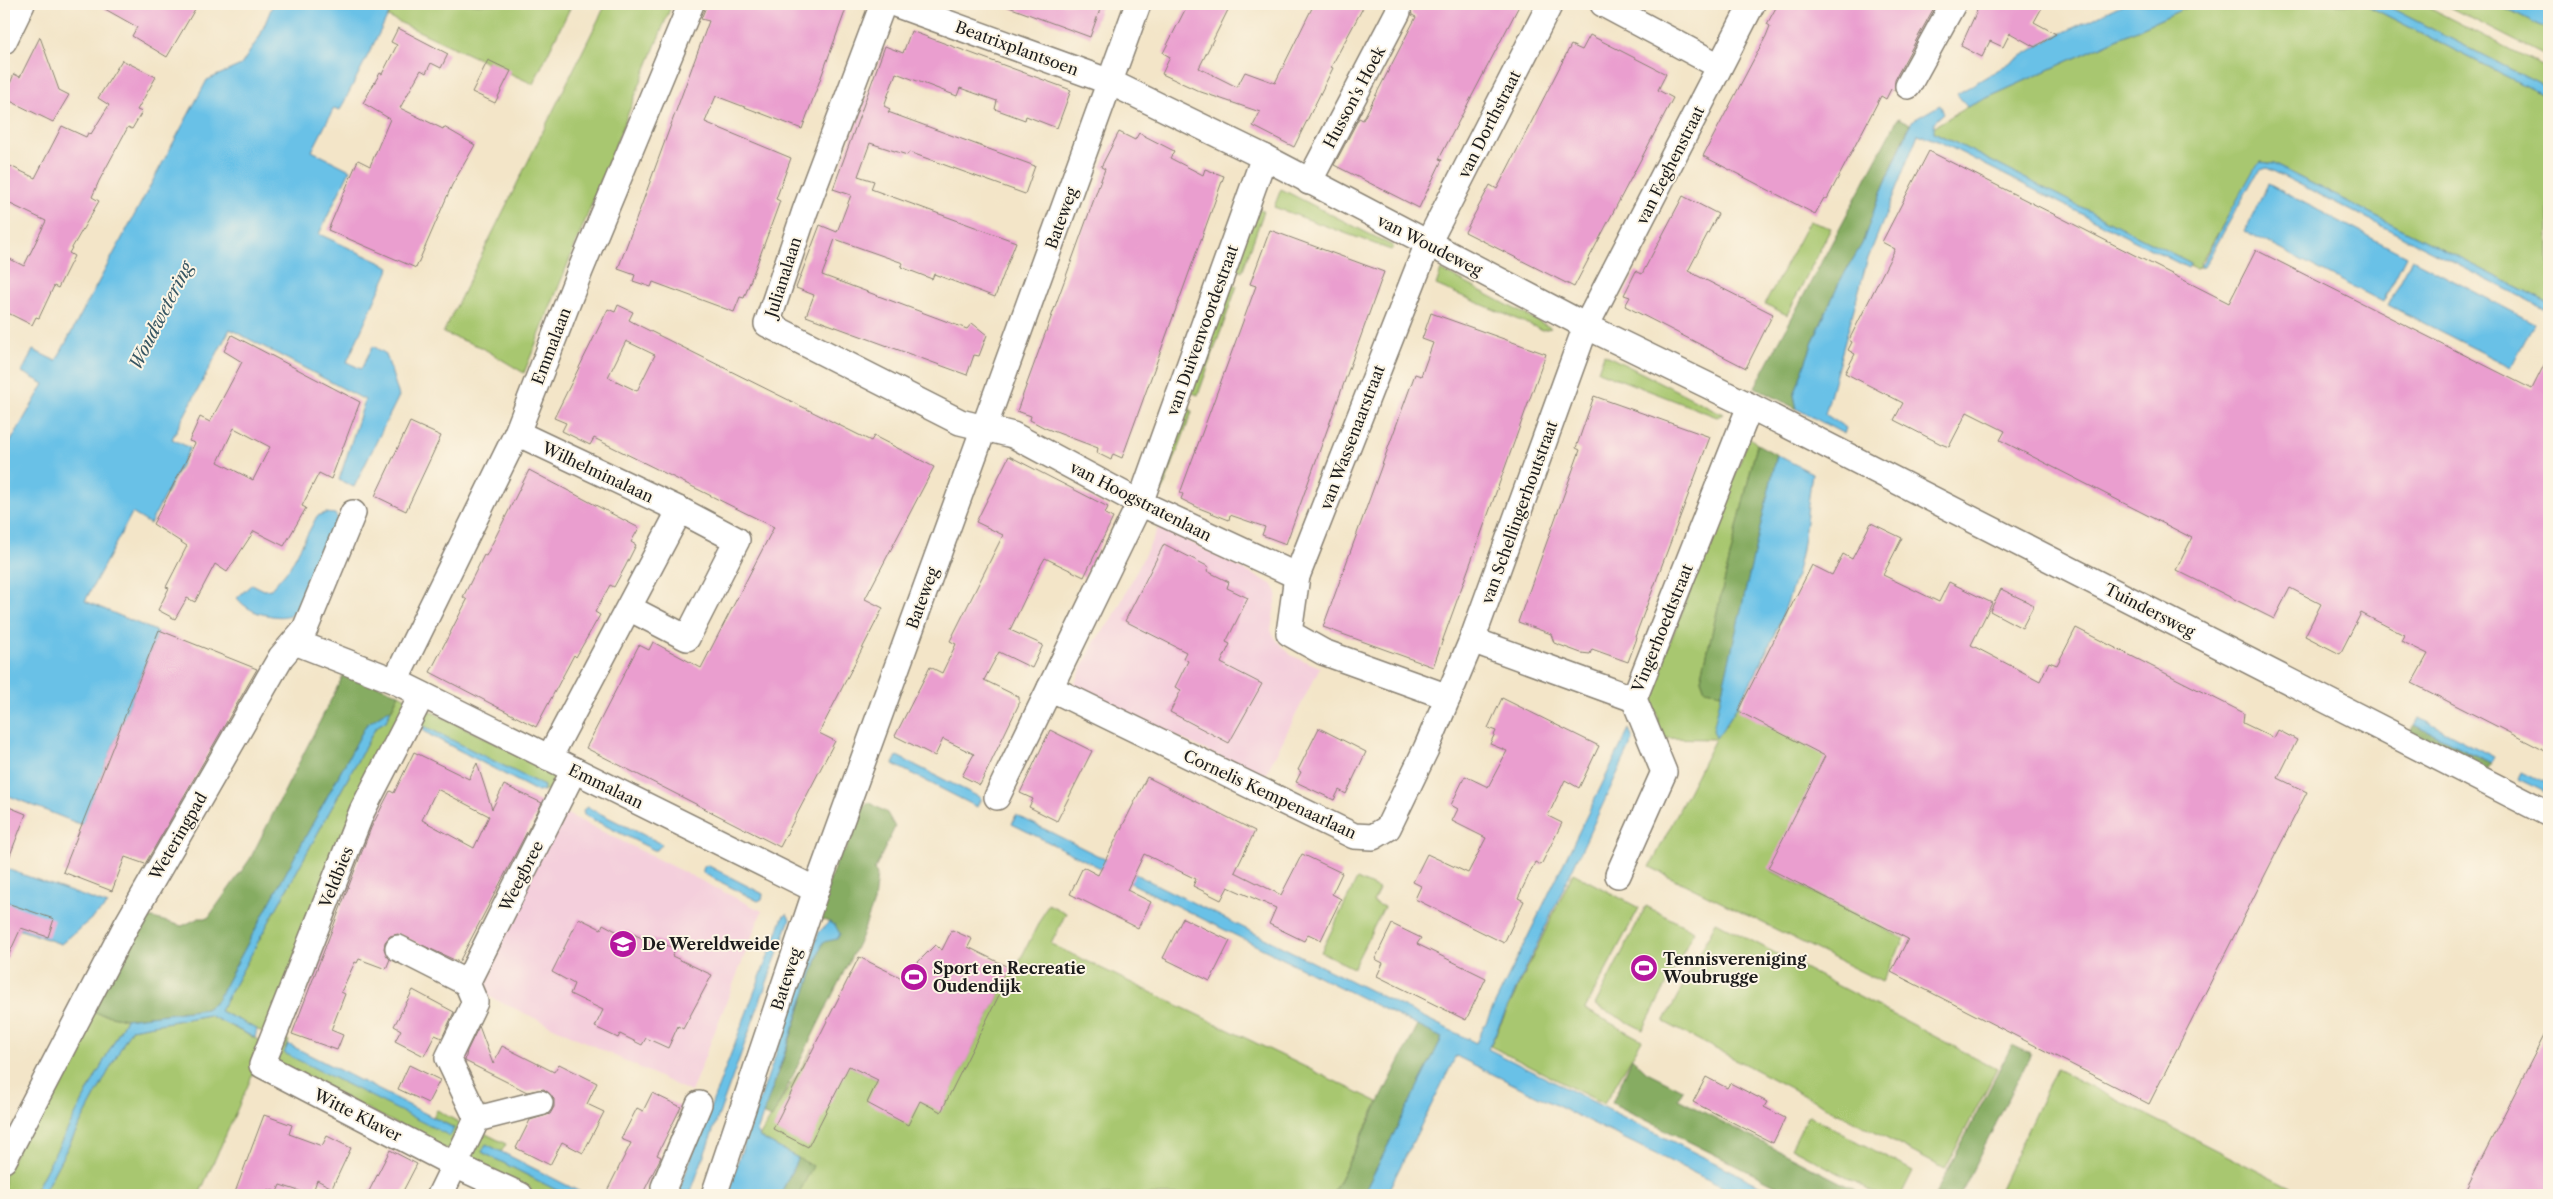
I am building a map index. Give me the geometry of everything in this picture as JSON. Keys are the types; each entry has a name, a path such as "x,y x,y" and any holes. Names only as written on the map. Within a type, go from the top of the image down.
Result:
{"street":[{"path":"4,41 22,4"},
{"name":"Emmalaan","path":"396,682 517,433 580,271 691,4"},
{"name":"Julianalaan","path":"883,4 805,211 767,324 960,422 984,428"},
{"name":"Beatrixplantsoen","path":"895,4 1110,82"},
{"name":"Bateweg","path":"714,1195 816,890 1138,4"},
{"name":"van Dorthstraat","path":"1428,244 1550,4"},
{"path":"1603,4 1719,66"},
{"name":"van Eeghenstraat","path":"1586,326 1671,166 1719,66 1752,4"},
{"path":"1908,86 1953,4"},
{"name":"Husson's Hoek","path":"1309,182 1398,12"},
{"name":"van Woudeweg","path":"1110,82 1264,157 1586,326 1750,406"},
{"name":"van Duivenvoordestraat","path":"1140,503 1264,157"},
{"name":"van Wassenaarstraat","path":"1428,244 1297,576 1289,633 1323,652 1448,697"},
{"name":"van Schellingerhoutstraat","path":"1448,697 1472,640 1586,326"},
{"name":"Vingerhoedtstraat","path":"1618,875 1664,772 1634,699 1750,406"},
{"name":"Tuindersweg","path":"1750,406 2549,814"},
{"name":"van Hoogstratenlaan","path":"984,428 1013,435 1140,503 1297,576"},
{"name":"Wilhelminalaan","path":"517,433 680,510 737,540 687,638 630,608"},
{"path":"997,797 1140,503"},
{"path":"549,758 630,608 680,510"},
{"name":"Weteringpad","path":"4,1160 126,926 281,657 305,629 353,513"},
{"path":"1472,640 1634,699"},
{"name":"Emmalaan","path":"295,642 396,682 816,890"},
{"name":"Cornelis Kempenaarlaan","path":"1050,688 1354,836 1373,838 1388,828 1448,697"},
{"name":"Veldbies","path":"262,1066 362,811 422,695"},
{"name":"Weegbree","path":"467,983 574,770"},
{"path":"398,948 467,983 476,1002 448,1058 477,1119"},
{"name":"Witte Klaver","path":"262,1066 454,1165 520,1195"},
{"path":"440,1195 477,1119 540,1103"},
{"path":"666,1195 664,1187 699,1104"}],"shaded area":[{"path":"1159,526 1273,585 1277,593 1271,630 1276,640 1292,656 1320,667 1264,778 1073,687 1095,641 1113,618"},
{"name":"De Wereldweide","path":"561,811 762,911 691,1092 488,996 481,976"}],"green space":[{"path":"394,4 572,4 533,84 388,17"},
{"path":"606,4 672,4 524,373 481,347 443,333"},
{"path":"2194,4 2364,4 2549,98 2549,303 2273,164 2261,162 2200,263 2202,267 2196,269 2189,266 2191,263 1934,132 1933,127 1967,107"},
{"path":"2383,4 2422,4 2549,69 2549,89"},
{"path":"2443,4 2498,4 2549,30 2549,58"},
{"path":"1898,118 1910,124 1877,202 1862,244 1840,281 1814,339 1794,395 1797,409 1755,387"},
{"path":"1281,189 1394,247 1391,250 1274,207"},
{"path":"1253,206 1264,211 1242,272 1232,267"},
{"path":"1809,221 1831,228 1787,315 1765,304"},
{"path":"1441,270 1551,328 1542,330 1436,285"},
{"path":"1226,282 1237,286 1198,395 1187,391"},
{"path":"1604,354 1723,414 1717,417 1598,371"},
{"path":"1182,403 1189,407 1192,412 1162,492 1156,488"},
{"path":"1749,437 1757,444 1701,679 1705,690 1722,693 1714,730 1726,725 1737,705 1832,754 1770,870 1904,939 1882,982 1650,867 1715,739 1657,738 1658,717 1650,700 1657,674 1714,533"},
{"path":"1757,444 1777,455 1722,693 1705,690 1701,679"},
{"path":"345,672 399,694 391,710 388,710 366,725 216,1002 206,1009 126,1019 86,1011 137,918 153,918 182,926 199,918 208,918 250,859"},
{"path":"399,694 409,700 266,1034 220,1011 376,727 386,721"},
{"path":"426,709 558,774 557,787 543,791 544,786 413,722"},
{"path":"2415,725 2491,763 2485,771 2408,734"},
{"path":"869,802 887,813 895,827 874,871 877,874 874,902 861,937 772,1118 762,1114 779,1072 823,941 837,939 829,922 817,918 840,851 845,852 862,805 865,806"},
{"path":"1573,873 1639,908 1585,1009 1642,1040 1604,1104 1490,1046"},
{"path":"1357,879 1379,889 1373,902 1384,907 1353,968 1321,952"},
{"path":"1048,904 1066,913 1051,944 1378,1102 1332,1195 780,1195 798,1158 759,1137 813,1048 941,1111 1012,969 1019,962"},
{"name":"Tennisvereniging Woubrugge","path":"1646,906 1694,931 1643,1030 1595,1005"},
{"path":"1716,922 1997,1069 1945,1169 1664,1022"},
{"path":"86,1011 126,1019 33,1195 4,1195 4,1176"},
{"path":"209,1015 262,1042 253,1074 199,1195 42,1195 131,1029"},
{"path":"1418,1025 1442,1038 1363,1195 1332,1195"},
{"path":"280,1036 289,1041 285,1049 454,1128 433,1117 437,1110 467,1127 458,1146 446,1149 277,1063"},
{"path":"2012,1045 2031,1054 1960,1195 1935,1195"},
{"path":"1632,1058 1647,1072 1683,1090 1678,1099 1865,1195 1795,1195 1612,1103"},
{"path":"2056,1069 2305,1195 1997,1195"},
{"path":"1808,1115 1913,1171 1901,1195 1880,1195 1791,1148"},
{"path":"484,1133 506,1144 501,1152 486,1144 482,1152 566,1195 538,1195 474,1163 470,1151 479,1135"},
{"path":"798,1158 813,1166 798,1195 780,1195"}],"water":[{"name":"Woudwetering","path":"273,4 394,4 340,110 334,108 312,151 350,170 319,234 390,267 347,362 361,369 373,346 386,354 399,396 354,487 339,480 365,400 230,329 172,439 190,448 150,524 132,513 85,601 158,632 82,825 4,794 4,453 44,384 22,372 33,350 56,361 207,80 241,65 260,36"},
{"path":"2123,4 2194,4 1967,107 1957,94 2052,38"},
{"path":"2364,4 2383,4 2549,89 2549,98"},
{"path":"2498,4 2549,4 2549,30"},
{"path":"1940,105 1944,113 1934,122 1934,132 2191,263 2188,268 1940,142 1918,134 1867,261 1825,414 1846,428 1844,434 1797,409 1794,395 1814,339 1840,281 1862,244 1877,202 1912,121"},
{"path":"2261,162 2273,164 2549,303 2549,311 2267,168 2261,170 2254,178 2204,267 2200,267 2254,169"},
{"path":"2268,184 2406,256 2383,302 2245,231"},
{"path":"2412,259 2534,323 2511,367 2388,305"},
{"path":"1777,455 1812,473 1798,566 1789,597 1772,640 1739,704 1716,738 1713,730"},
{"path":"326,513 335,514 341,524 320,572 300,607 290,615 277,617 258,613 243,605 237,598 252,584 264,590 271,589 290,567 317,516"},
{"path":"388,710 391,710 386,721 376,727 220,1011 257,1029 255,1038 209,1015 131,1029 42,1195 33,1195 126,1019 206,1009 216,1002 366,725"},
{"path":"2419,718 2494,757 2491,763 2415,725"},
{"path":"424,726 544,786 543,791 538,792 430,735 423,730"},
{"path":"1629,729 1633,740 1488,1049 1779,1195 1739,1195 1456,1056 1386,1195 1363,1195 1442,1038 1012,824 1016,815 1476,1043"},
{"path":"897,756 981,798 977,807 893,764"},
{"path":"2521,771 2549,785 2549,794 2518,779"},
{"path":"587,807 662,844 657,850 654,850 584,815 583,810"},
{"path":"707,865 763,894 762,899 758,901 703,873 703,868"},
{"path":"4,868 108,905 61,944 4,924"},
{"path":"787,914 790,919 690,1194 679,1190 783,917"},
{"path":"829,922 835,925 840,934 837,939 823,942 757,1132 759,1137 798,1158 780,1195 726,1195 819,932"},
{"path":"288,1044 454,1128 450,1136 284,1053"},
{"path":"486,1144 586,1195 566,1195 482,1152"}],"building":[{"path":"96,4 198,4 167,57 132,36 137,27"},
{"path":"707,4 831,4 846,9 802,129 716,96 705,122 791,158 776,199 780,201 761,253 744,298 740,297 734,312 653,282 651,287 633,281 635,275 618,269 709,21 701,19"},
{"path":"1007,4 1102,4 1090,37 1006,6"},
{"path":"1188,4 1231,4 1199,68 1237,87 1245,72 1275,83 1314,4 1365,4 1331,67 1333,68 1294,147 1253,126 1260,112 1201,92 1162,74 1170,57 1163,53"},
{"path":"1410,4 1520,4 1439,159 1442,160 1419,208 1334,165 1359,118 1363,120 1416,17 1412,15"},
{"path":"1778,4 1936,4 1895,79 1895,91 1891,89 1886,99 1881,96 1827,199 1824,198 1815,214 1703,156 1766,36 1770,26 1767,24"},
{"path":"1980,4 2044,4 2034,22 2056,34 2035,47 2010,33 2003,47 1990,41 1982,57 1961,46"},
{"path":"398,28 448,54 441,68 431,63 426,73 421,70 400,108 443,129 444,127 475,145 452,185 416,268 328,230 358,160 370,166 390,119 363,103 380,73 382,74 397,45 391,42"},
{"path":"911,31 1071,90 1057,128 1026,116 1025,120 995,109 997,101 960,88 957,96 896,73 884,106 890,109 888,112 1035,166 1025,194 909,152 907,155 870,143 858,176 874,181 871,189 1016,242 995,297 934,274 932,279 901,267 903,263 835,239 822,275 967,329 972,323 987,335 979,356 974,355 967,375 806,316 814,295 796,288 820,225 837,232 851,195 833,189 885,46 903,53"},
{"path":"1590,35 1666,74 1658,90 1673,98 1574,287 1465,232 1490,185 1497,189 1571,45 1582,50"},
{"path":"40,37 59,90 69,95 53,122 4,98 14,74 20,77"},
{"path":"122,60 156,77 137,110 142,112 132,129 128,127 99,181 92,197 99,201 69,253 74,256 58,288 54,286 39,318 36,317 32,325 4,311 4,256 24,266 46,221 4,201 4,163 35,178 62,126 86,137 88,133 91,134 109,105 98,98"},
{"path":"488,60 511,71 495,103 472,92"},
{"path":"1119,132 1135,140 1139,133 1174,151 1170,158 1203,175 1205,169 1224,176 1122,458 1113,454 1111,460 1097,453 1098,448 1045,428 1030,420 1031,416 1017,411 1105,169 1101,167"},
{"path":"1929,151 2229,303 2256,250 2532,389 2549,355 2549,753 2412,683 2428,654 2401,641 2404,635 2361,613 2340,654 2305,636 2321,604 2290,588 2274,619 2176,570 2192,538 2000,440 2005,431 1967,412 1949,447 1941,444 1894,420 1903,403 1845,373 1855,354 1848,350 1852,342 1849,340 1895,249 1882,242"},
{"path":"1683,196 1718,214 1688,271 1773,314 1746,368 1625,306 1630,297 1624,295 1636,271 1642,274"},
{"path":"1270,230 1384,272 1286,544 1262,535 1265,527 1230,515 1229,520 1199,508 1181,499 1183,494 1180,493 1256,286 1250,284"},
{"path":"618,305 633,312 629,320 640,326 871,441 874,436 934,467 865,599 883,608 819,733 835,741 780,847 586,748 639,645 649,650 653,642 701,668 774,527 594,438 590,445 562,431 566,423 554,418 608,309 615,312","holes":["626,341 655,355 637,391 608,377"]},
{"path":"1431,313 1546,354 1433,667 1323,627 1415,374 1421,376 1433,343 1422,339"},
{"path":"232,335 360,402 331,479 319,473 302,506 306,508 284,546 254,531 227,572 215,564 195,602 187,598 175,619 158,610 169,588 166,587 187,546 153,524 195,443 189,441 200,417 210,422 242,362 224,351","holes":["234,428 270,447 253,480 218,462"]},
{"path":"1594,396 1710,437 1635,637 1637,638 1628,662 1592,649 1590,654 1581,653 1554,643 1551,634 1518,622 1580,450 1576,448"},
{"path":"410,422 441,436 406,511 375,496"},
{"path":"1009,456 1108,507 1105,514 1113,518 1084,577 1045,558 1041,565 1010,630 1043,645 1032,668 999,652 984,680 1019,697 1019,704 980,785 962,776 974,754 943,739 935,756 895,736 930,667 942,673 956,644 950,641 1003,535 976,522"},
{"path":"529,470 639,528 631,542 636,545 625,567 614,587 610,585 595,612 600,615 576,657 574,655 536,727 430,672 467,600 463,597 484,555 486,556"},
{"path":"1871,523 1902,538 1883,575 1939,602 1949,582 1992,603 1971,645 2040,681 2049,662 2057,665 2076,628 2244,713 2243,723 2274,738 2278,730 2297,740 2278,778 2307,792 2149,1104 1891,972 1908,939 1768,868 1825,756 1738,711 1812,565 1832,575 1843,554 1852,559"},
{"path":"1164,544 1209,567 1207,571 1229,582 1227,588 1248,598 1226,642 1230,644 1221,663 1262,684 1229,743 1170,712 1181,690 1175,687 1188,661 1183,658 1186,652 1125,621"},
{"path":"2001,589 2034,605 2022,628 1990,611"},
{"path":"159,630 257,669 145,864 125,857 112,891 63,872"},
{"path":"1502,698 1599,746 1579,788 1565,780 1548,816 1562,823 1541,865 1535,862 1518,898 1524,901 1504,943 1415,899 1421,886 1413,882 1427,854 1468,873 1486,838 1452,821 1458,809 1451,805 1465,776 1488,787 1507,751 1490,744 1496,731 1488,728"},
{"path":"1319,728 1366,752 1346,794 1339,790 1334,800 1296,782 1301,772 1298,770"},
{"path":"1050,730 1092,751 1057,821 1029,807 1033,799 1020,793"},
{"path":"414,752 469,779 477,763 492,809 504,785 542,803 459,962 398,934 390,936 385,942 384,949 390,959 386,969 359,959 357,963 355,962 341,992 345,994 331,1030 343,1035 337,1050 292,1034 371,828 390,791 394,793","holes":["437,789 489,816 474,848 422,820"]},
{"path":"1147,777 1255,831 1235,872 1281,895 1302,854 1342,873 1332,894 1341,899 1321,940 1308,934 1304,941 1269,924 1276,908 1228,887 1221,900 1193,886 1196,879 1144,854 1127,890 1151,902 1138,928 1070,894 1083,867 1098,875"},
{"path":"4,805 26,814 5,868 4,868"},
{"path":"4,902 54,919 48,937 21,928 4,965"},
{"path":"579,918 601,929 603,924 625,936 627,931 650,942 652,938 675,949 672,956 712,975 683,1029 678,1026 668,1048 646,1038 642,1045 620,1034 618,1038 595,1027 603,1010 570,994 574,984 552,972"},
{"path":"1183,918 1230,941 1210,981 1163,958"},
{"path":"1392,924 1421,938 1417,944 1486,978 1466,1020 1377,976 1383,963 1375,959"},
{"path":"952,930 972,939 968,947 1012,969 941,1112 920,1101 908,1125 867,1103 878,1080 849,1066 808,1147 773,1129 859,957 902,978 935,945 942,950"},
{"path":"413,990 454,1012 442,1038 435,1035 424,1056 395,1041 401,1030 394,1026"},
{"path":"479,1026 493,1064 502,1046 554,1072 559,1064 597,1083 587,1104 604,1112 583,1153 562,1142 550,1165 516,1148 530,1120 550,1114 554,1107 554,1099 544,1089 527,1092 465,1061 467,1051"},
{"path":"2549,1026 2549,1195 2463,1195"},
{"path":"409,1065 440,1080 428,1103 398,1089"},
{"path":"1706,1077 1727,1088 1730,1083 1767,1102 1764,1107 1785,1118 1773,1143 1693,1102"},
{"path":"652,1093 681,1107 657,1155 661,1157 642,1195 605,1195 631,1143 621,1139 637,1108 643,1111"},
{"path":"264,1115 292,1125 289,1134 322,1146 327,1136 351,1148 332,1188 317,1180 312,1195 280,1185 277,1192 268,1189 267,1195 234,1195"},
{"path":"390,1150 417,1164 401,1195 367,1195"}],"place":[{"name":"De Wereldweide","path":"623,944"},
{"name":"Tennisvereniging Woubrugge","path":"1644,968"},
{"name":"Sport en Recreatie Oudendijk","path":"914,977"}]}
